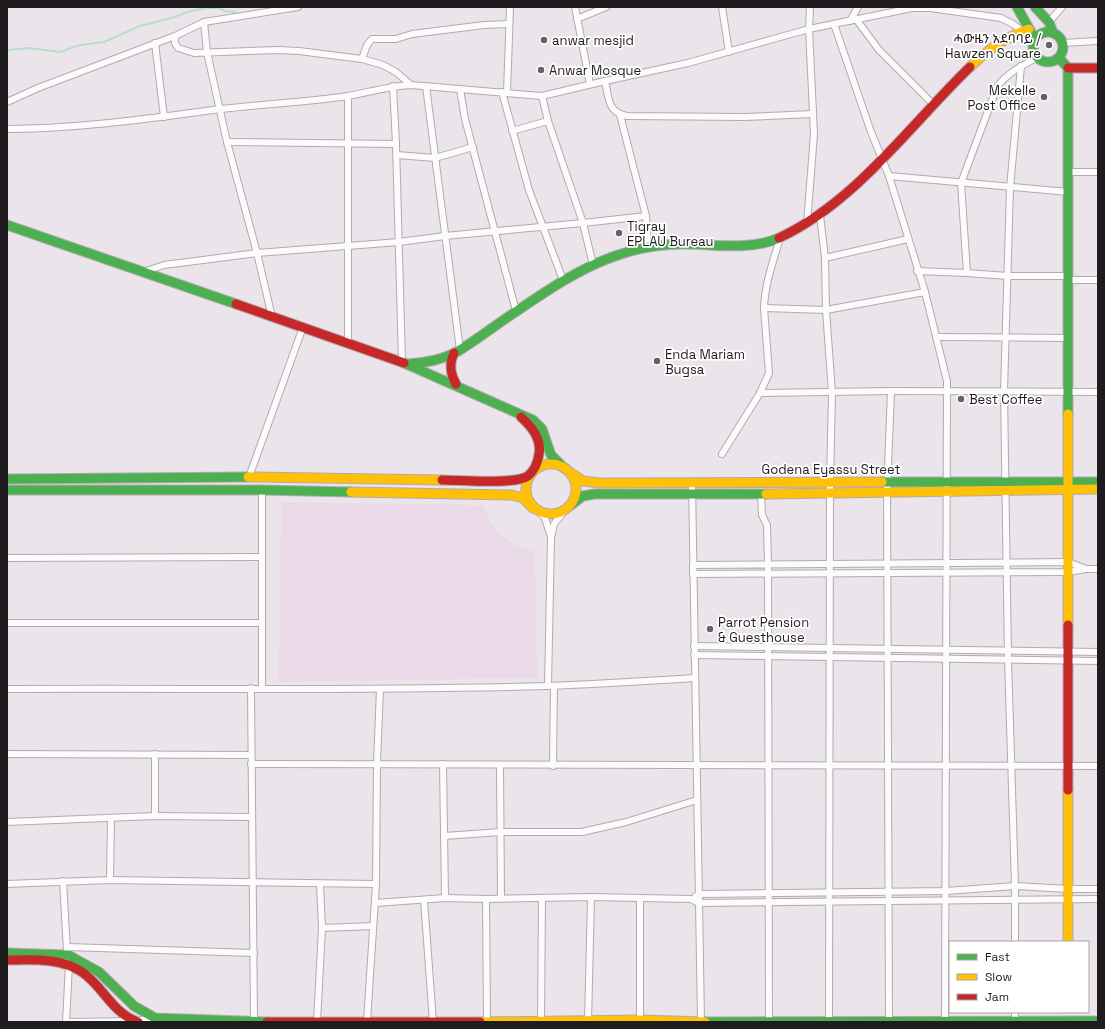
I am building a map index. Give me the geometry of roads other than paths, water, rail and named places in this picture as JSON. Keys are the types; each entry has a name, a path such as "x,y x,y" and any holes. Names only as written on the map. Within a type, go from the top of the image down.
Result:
{"street":[{"path":"7,102 38,88 175,36 204,22 298,7"},
{"path":"510,7 504,93 512,131 529,190 563,280"},
{"path":"575,7 590,84"},
{"path":"577,19 606,7"},
{"path":"722,7 729,52"},
{"path":"807,224 814,134 809,29 810,7"},
{"path":"853,20 858,7"},
{"path":"1017,7 1026,30 1035,42"},
{"path":"1035,7 1049,22 1053,33 1060,38 1062,43 1063,48 1059,58 1046,62 1038,57 1034,51 1035,42 1037,37 1043,33 1053,33"},
{"path":"1049,22 1062,7"},
{"path":"7,129 42,129 84,126 221,109 348,96 393,86 426,86 542,96 605,80 688,63 809,29 912,8 931,8 1001,18 1026,30"},
{"path":"853,20 879,50 933,104"},
{"path":"204,22 208,52 227,142 257,253 272,317"},
{"path":"362,59 367,45 372,39 396,39 412,34 484,25 509,24"},
{"path":"834,24 871,132 889,176 917,271 925,292 947,381 945,1022"},
{"path":"405,363 424,363 457,351 563,280 593,265 648,246 674,244 750,246 761,244 780,238 807,224 831,208 883,159 975,61 998,42 1026,30"},
{"path":"175,36 175,43 178,48 194,53 278,50 299,51 362,59 383,65 396,72 411,85"},
{"path":"1062,43 1098,41"},
{"path":"155,43 164,117"},
{"path":"967,273 961,182 997,87 1005,78 1021,66 1038,57"},
{"path":"1059,58 1068,68 1068,941"},
{"path":"1015,941 1015,886 1008,660 1004,391 1010,188 1021,66"},
{"path":"1068,68 1098,68"},
{"path":"605,80 610,103 614,111 620,115 745,117 813,114"},
{"path":"393,86 405,363"},
{"path":"426,86 445,236 457,351 450,363 450,369 456,384"},
{"path":"460,89 472,148 516,311"},
{"path":"348,96 348,344"},
{"path":"542,96 548,121 582,223 593,265"},
{"path":"620,115 646,216 648,246"},
{"path":"512,131 548,121"},
{"path":"227,142 396,144"},
{"path":"396,155 435,158 472,148"},
{"path":"1068,172 1098,172"},
{"path":"889,176 1068,192"},
{"path":"820,215 825,258 826,310 832,392 830,482 829,1022"},
{"path":"143,272 164,265 257,253 399,242 646,216"},
{"path":"7,225 405,363 456,384 533,420 538,424 545,436 551,455 566,469 574,480 576,490 569,507 554,524 551,538 551,686 553,766"},
{"path":"722,454 760,393 769,373 764,308 767,280 780,238"},
{"path":"825,258 908,239"},
{"path":"917,271 1098,280"},
{"path":"764,308 826,310 925,292"},
{"path":"249,477 303,328"},
{"path":"937,337 1068,338"},
{"path":"760,393 891,391 1098,392"},
{"path":"889,1022 887,482 891,391"},
{"path":"504,407 525,420 531,427 538,440 540,454 526,483 525,488 527,499 535,509 547,514 558,514 569,507"},
{"path":"7,479 249,477 508,482 524,478 543,465 554,464 566,469"},
{"name":"Godena Eyassu Street","path":"566,469 579,479 594,483 947,482 1005,486 1068,486 1098,489"},
{"path":"107,490 108,478"},
{"path":"378,480 378,493"},
{"path":"692,482 701,1022"},
{"name":"Godena Eyassu Street","path":"1068,486 1098,482"},
{"name":"Godena Eyassu Street","path":"569,507 583,496 594,494 761,494 947,491 1005,486"},
{"path":"7,490 262,490 512,495 523,498 545,518 551,538"},
{"path":"262,490 262,688"},
{"path":"761,494 762,515 767,526 768,565 769,1021"},
{"path":"7,558 262,557"},
{"path":"693,565 1068,562 1086,569"},
{"path":"693,574 1068,572 1098,569"},
{"path":"7,623 262,623"},
{"path":"694,646 1008,651 1068,656 1098,661"},
{"path":"694,655 1008,660 1068,656 1098,652"},
{"path":"7,689 380,689 551,686 695,678"},
{"path":"251,688 254,1022"},
{"path":"367,1022 376,884 377,764 380,689"},
{"path":"7,754 251,755"},
{"path":"155,754 155,816"},
{"path":"251,764 443,764 553,766 1098,766"},
{"path":"443,764 445,898"},
{"path":"500,765 502,898"},
{"path":"444,836 501,832 582,832 620,824 697,800"},
{"path":"7,822 155,816 252,817"},
{"path":"110,880 111,818"},
{"path":"7,884 110,880 376,884"},
{"path":"63,881 69,965 68,1022 136,1022 155,1018 254,1022 588,1022 640,1020 701,1022 945,1022 1015,1018 1062,1022 1098,1021"},
{"path":"317,1022 322,928 320,884"},
{"path":"691,899 699,894 946,891 1015,886 1098,889"},
{"path":"375,903 445,898 486,899 591,897 691,899 699,903 1098,899"},
{"path":"588,1022 591,897"},
{"path":"541,1022 542,898"},
{"path":"486,899 487,1022"},
{"path":"640,899 640,1020"},
{"path":"424,900 433,1022"},
{"path":"322,928 373,926"},
{"path":"7,953 68,951 254,953"},
{"path":"68,951 99,972 134,1006 155,1018"},
{"path":"7,960 40,960 69,965 82,972 115,1007 136,1022"}],"waterway":[{"path":"7,50 29,48 60,52 80,45 104,42 140,26 191,11 207,8 219,8 225,11 235,12"}],"place":[{"name":"anwar mesjid","path":"544,40"},
{"name":"ሓውዜን አደባባይ / Hawzen Square","path":"1049,45"},
{"name":"Anwar Mosque","path":"541,70"},
{"name":"Mekelle Post Office","path":"1044,97"},
{"name":"Tigray EPLAU Bureau","path":"619,233"},
{"name":"Enda Mariam Bugsa","path":"657,361"},
{"name":"Best Coffee","path":"961,399"},
{"name":"Parrot Pension & Guesthouse","path":"710,629"}]}
